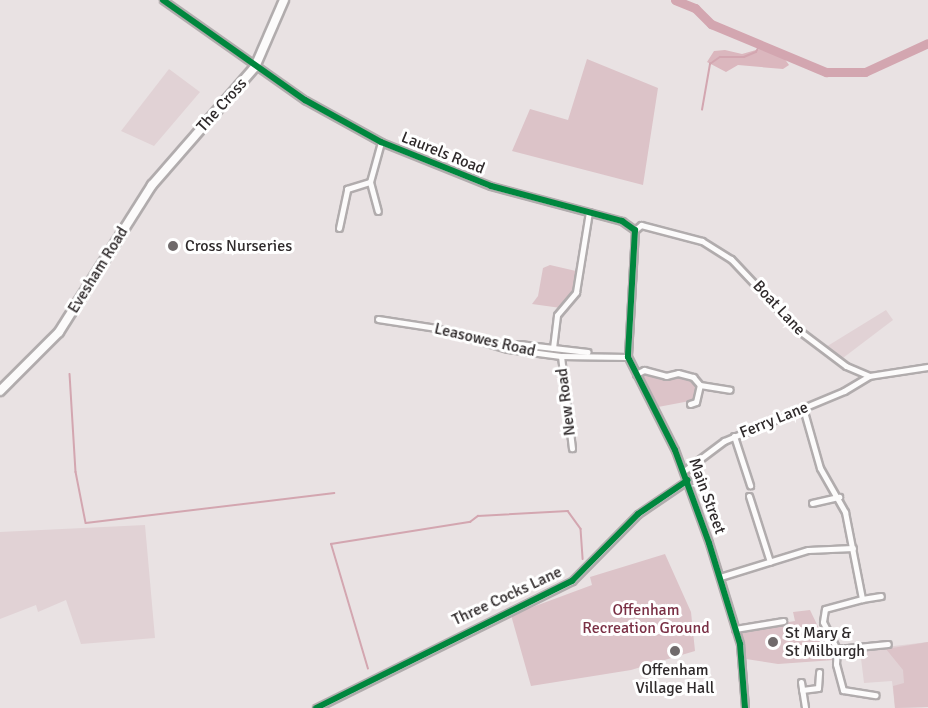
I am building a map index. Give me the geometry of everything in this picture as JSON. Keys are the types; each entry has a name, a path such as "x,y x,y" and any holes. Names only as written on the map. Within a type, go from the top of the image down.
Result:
{"main road":[{"path":"255,67 284,0"},
{"name":"The Cross","path":"189,142 255,67"},
{"name":"Evesham Road","path":"0,391 59,332 152,185 189,142"}],"street":[{"name":"Laurels Road","path":"163,0 255,67 381,142 491,186 622,221 635,230"},
{"path":"378,211 370,182 381,142"},
{"path":"339,228 347,189 370,182"},
{"path":"553,348 557,315 576,292 589,212"},
{"name":"Boat Lane","path":"635,230 641,225 702,241 745,270 804,336 846,366 869,376"},
{"name":"Main Street","path":"635,230 628,357 688,480 735,629 744,671 745,708"},
{"name":"Leasowes Road","path":"378,319 436,328 508,349 561,356 628,357"},
{"path":"519,344 588,352"},
{"name":"New Road","path":"561,356 572,448"},
{"path":"869,376 928,367"},
{"path":"636,374 644,370 666,376 678,373 693,377 700,386 730,390"},
{"name":"Ferry Lane","path":"684,471 734,436 803,408 869,376"},
{"path":"718,389 719,381"},
{"path":"696,404 700,386"},
{"path":"803,408 820,468 838,497 853,548 862,598"},
{"path":"734,436 750,485"},
{"name":"Three Cocks Lane","path":"316,708 572,581 638,514 688,480"},
{"path":"749,496 770,562"},
{"path":"812,503 838,497"},
{"path":"720,578 798,553 853,548"},
{"path":"876,694 843,690 836,664 837,649 823,622 823,612 831,606 881,596"},
{"path":"758,617 759,625"},
{"path":"735,629 783,621"},
{"path":"837,649 888,644"},
{"path":"802,690 818,688 819,672"},
{"path":"801,682 805,708"}],"shaded area":[{"path":"763,48 782,55 789,65 783,69 738,65 726,72 707,62 714,51 725,50 742,54"},
{"path":"169,69 200,92 154,146 121,131"},
{"path":"886,310 893,320 839,361 821,350"},
{"path":"145,525 155,638 81,644 66,600 38,612 36,605 0,619 0,532"},
{"path":"928,642 928,707 895,708 892,681 864,683 860,650"}],"green space":[{"path":"587,59 658,88 643,185 512,151 530,109 568,120"},
{"path":"550,265 576,271 575,292 561,308 532,304 538,296 543,268"},
{"path":"644,373 690,378 697,386 695,400 658,407 642,379"},
{"name":"Offenham Recreation Ground","path":"665,554 691,612 695,651 631,670 531,686 511,615 592,585 590,577"},
{"path":"810,610 834,660 778,664 746,659 741,630 795,621 793,612"},
{"path":"928,642 928,707 895,708 893,686 904,683 903,670 886,649"}],"waterway":[{"path":"675,0 695,8 711,24 826,72 865,72 928,43"},
{"path":"683,4 684,0"},
{"path":"702,110 710,64 720,57 744,57 756,52 761,43"},
{"path":"70,374 76,472 86,523 334,493"},
{"path":"368,669 331,544 470,522 478,516 568,511 581,529 583,559"}],"cycle path":[{"path":"163,0 305,100 381,142 491,186 622,221 635,230 628,357 675,450 709,543 740,644 745,708"},
{"path":"316,708 572,581 638,514 688,480"}],"place":[{"name":"Cross Nurseries","path":"173,246"},
{"name":"St Mary & St Milburgh","path":"773,642"},
{"name":"Offenham Village Hall","path":"675,651"}]}
